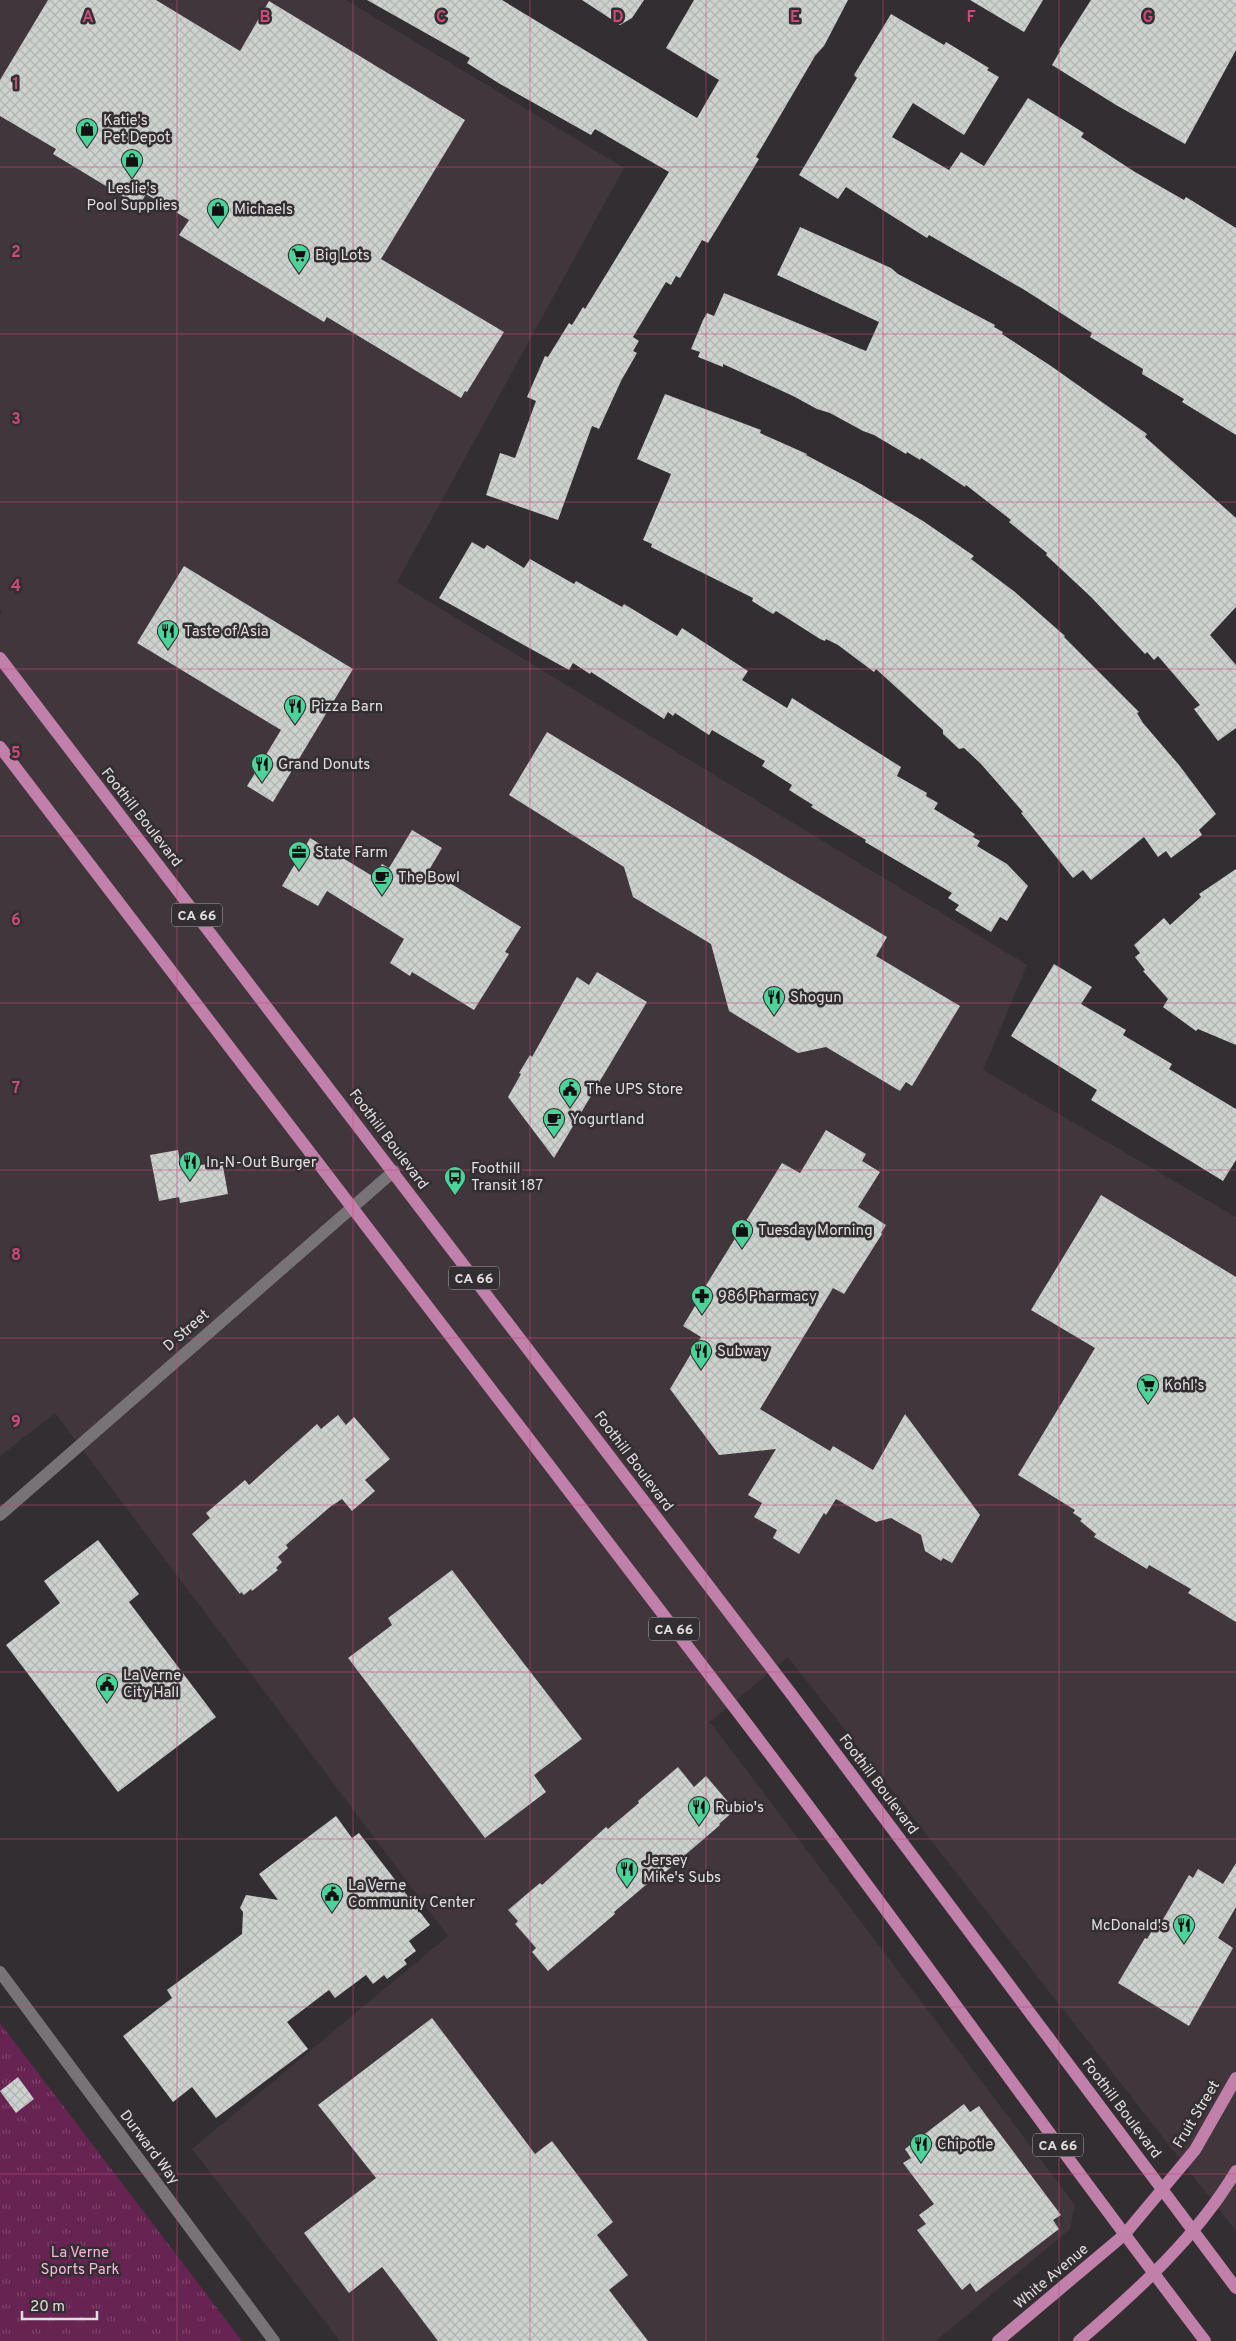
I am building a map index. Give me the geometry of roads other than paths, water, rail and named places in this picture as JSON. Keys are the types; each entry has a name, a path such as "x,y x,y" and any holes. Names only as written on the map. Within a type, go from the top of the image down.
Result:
{"main road":[{"name":"Foothill Boulevard","path":"0,658 792,1695 1236,2288"},
{"name":"CA 66","path":"0,747 353,1206 773,1759 1124,2235 1205,2341"},
{"name":"Fruit Street","path":"1124,2235 1195,2150 1236,2078"},
{"path":"1079,2341 1153,2273 1223,2194 1236,2171"},
{"name":"White Avenue","path":"998,2341 1124,2235"}],"street":[{"name":"D Street","path":"0,1515 394,1172"},
{"name":"Durward Way","path":"0,1972 274,2341"}],"place":[{"name":"Katie's Pet Depot","path":"87,148"},
{"name":"Leslie's Pool Supplies","path":"132,179"},
{"name":"Michaels","path":"218,228"},
{"name":"Big Lots","path":"299,274"},
{"name":"Taste of Asia","path":"168,650"},
{"name":"Pizza Barn","path":"295,725"},
{"name":"Grand Donuts","path":"262,783"},
{"name":"State Farm","path":"299,871"},
{"name":"The Bowl","path":"382,896"},
{"name":"Shogun","path":"774,1016"},
{"name":"The UPS Store","path":"570,1108"},
{"name":"Yogurtland","path":"554,1138"},
{"name":"In-N-Out Burger","path":"190,1181"},
{"name":"Foothill Transit 187","path":"455,1196"},
{"name":"Tuesday Morning","path":"742,1249"},
{"name":"986 Pharmacy","path":"702,1315"},
{"name":"Subway","path":"701,1370"},
{"name":"Kohl's","path":"1148,1404"},
{"name":"La Verne City Hall","path":"107,1703"},
{"name":"Rubio's","path":"699,1826"},
{"name":"Jersey Mike's Subs","path":"627,1888"},
{"name":"La Verne Community Center","path":"332,1913"},
{"name":"McDonald's","path":"1184,1944"},
{"name":"Chipotle","path":"921,2163"}],"park label":[{"name":"La Verne Sports Park","path":"80,2260"}]}
